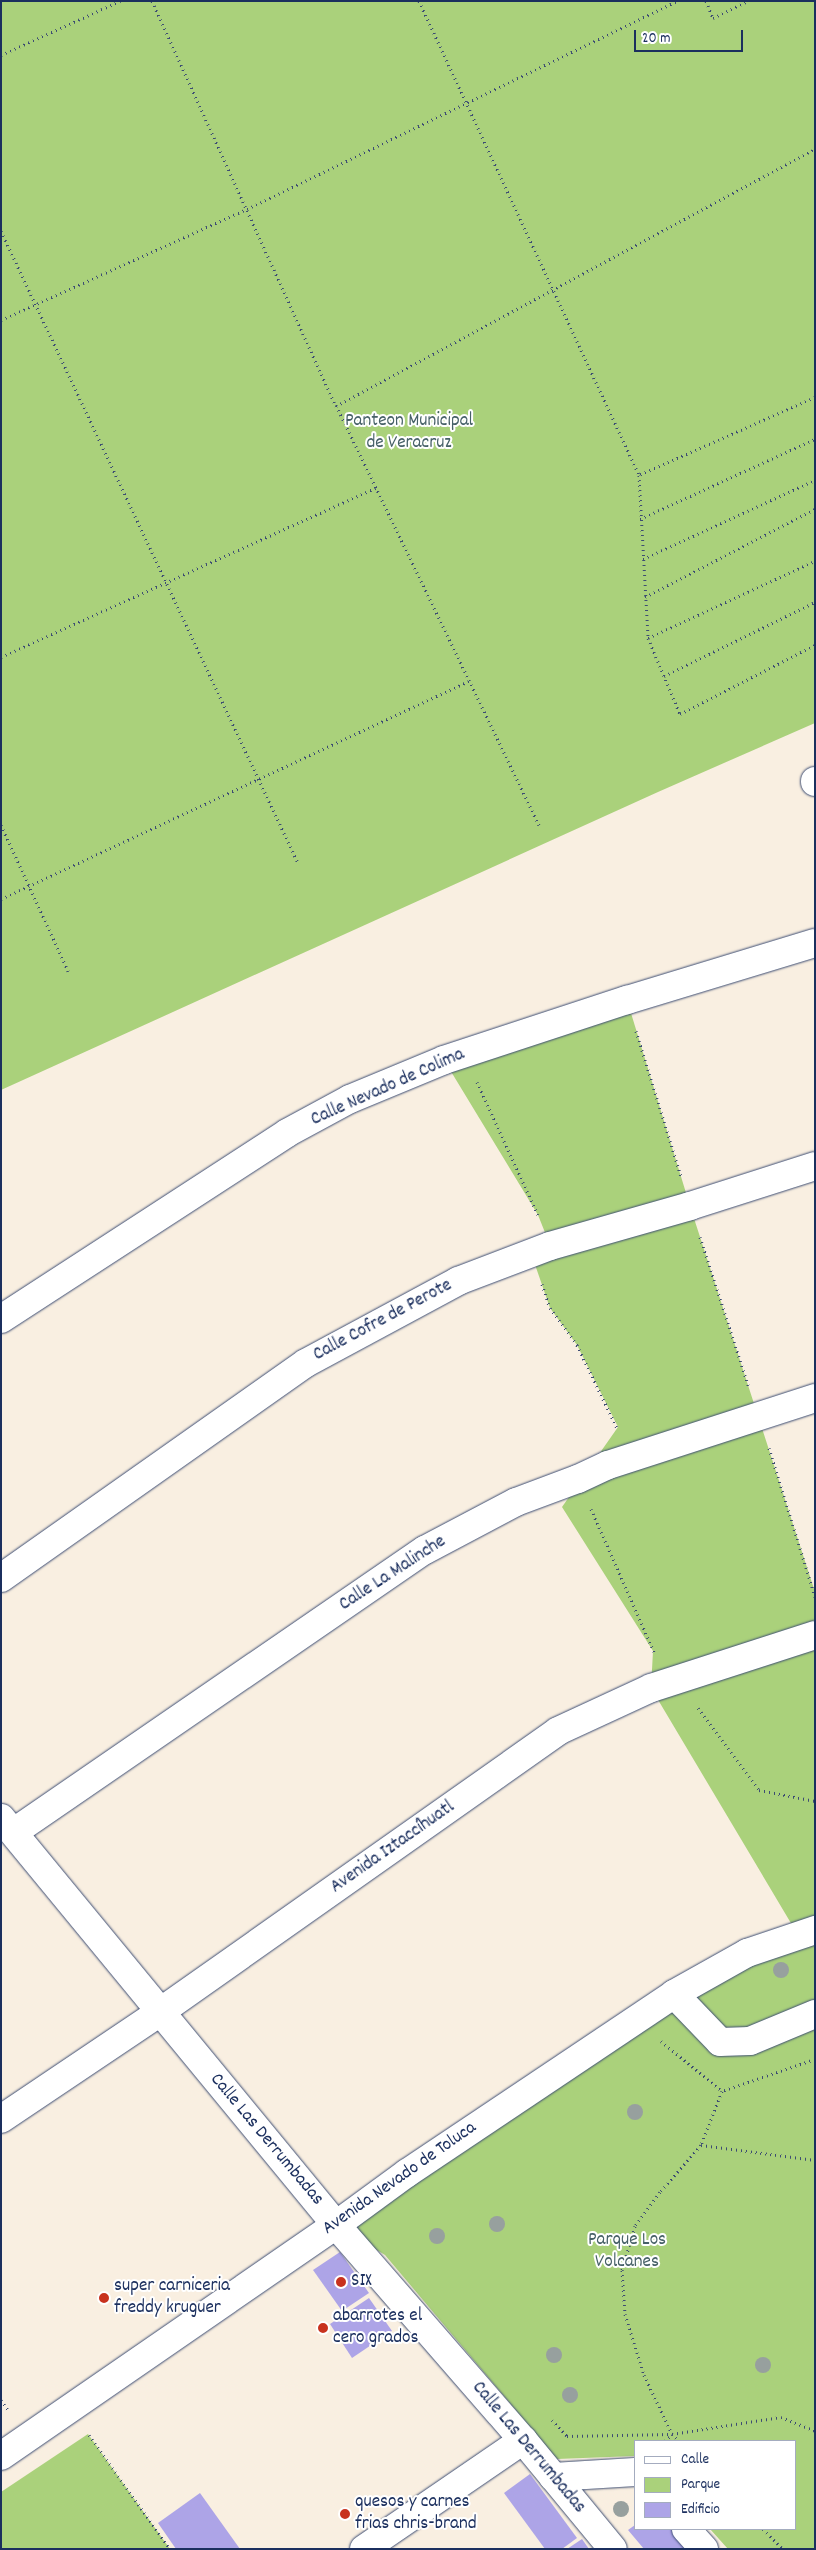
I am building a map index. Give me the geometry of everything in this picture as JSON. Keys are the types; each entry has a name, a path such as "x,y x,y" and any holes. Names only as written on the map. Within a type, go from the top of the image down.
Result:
{"street":[{"name":"Calle Nevado de Colima","path":"1,1319 287,1133 350,1100 464,1053 627,1000 815,943"},
{"name":"Calle Cofre de Perote","path":"1,1578 306,1363 458,1281 531,1253 690,1206 815,1166"},
{"name":"Calle La Malinche","path":"7,1825 425,1550 516,1502 578,1479 608,1465 815,1398"},
{"name":"Avenida Iztaccíhuatl","path":"1,2119 160,2012 558,1731 650,1688 815,1635"},
{"name":"Calle Las Derrumbadas","path":"7,1825 336,2224 523,2440 613,2549"},
{"name":"Avenida Nevado de Toluca","path":"1,2456 407,2173 674,1994 747,1953 815,1930"},
{"path":"674,1994 720,2042 750,2041 815,2014"},
{"path":"364,2549 523,2440"},
{"path":"553,2477 634,2472"},
{"path":"687,2530 704,2549"}],"path":[{"path":"1,55 120,1"},
{"path":"152,1 336,406 539,825"},
{"path":"419,1 639,474 644,597 648,638 680,714 815,645"},
{"path":"1,320 247,209 677,1"},
{"path":"706,1 713,18 748,1"},
{"path":"336,406 815,149"},
{"path":"1,231 298,863"},
{"path":"639,474 815,397"},
{"path":"640,519 815,439"},
{"path":"643,559 815,480"},
{"path":"1,657 376,488"},
{"path":"644,597 815,510"},
{"path":"648,638 815,561"},
{"path":"664,676 815,602"},
{"path":"1,899 469,681"},
{"path":"1,825 68,971"},
{"path":"627,1000 690,1206 815,1597"},
{"path":"464,1053 538,1215 531,1253 550,1308 577,1344 618,1428 612,1435"},
{"path":"578,1479 653,1651 759,1790 815,1801"},
{"path":"659,2040 722,2091"},
{"path":"722,2091 815,2059"},
{"path":"678,2440 672,2434 644,2374 628,2323 622,2270 635,2226 660,2192 702,2145 722,2091"},
{"path":"702,2145 815,2160"},
{"path":"70,2408 170,2549"},
{"path":"548,2416 567,2436 672,2434 781,2417 815,2431"},
{"path":"666,2440 672,2434"},
{"path":"765,2530 783,2549"}],"green space":[{"name":"Panteon Municipal de Veracruz","path":"1,1 815,1 815,723 658,792 1,1090"},
{"name":"Parque Los Volcanes","path":"627,1000 690,1206 815,1592 815,2549 728,2549 711,2530 796,2530 796,2440 634,2440 634,2456 557,2459 385,2255 336,2225 407,2173 798,1935 651,1688 653,1651 562,1507 618,1427 577,1345 550,1308 531,1253 550,1245 538,1215 444,1060"},
{"path":"88,2434 170,2549 1,2549 1,2492"}],"building":[{"name":"SIX","path":"340,2252 369,2293 342,2311 313,2270"},
{"path":"369,2298 392,2331 352,2358 330,2324"},
{"path":"530,2474 577,2538 562,2549 545,2549 504,2493"},
{"path":"200,2493 240,2549 176,2549 158,2523"},
{"path":"634,2526 634,2530 672,2530 687,2548 644,2549 628,2530"},
{"path":"582,2539 589,2549 567,2549"}],"place":[{"name":"SIX","path":"341,2282"},
{"name":"super carniceria freddy kruguer","path":"104,2298"},
{"name":"abarrotes el cero grados","path":"323,2328"},
{"name":"quesos y carnes frias chris-brand","path":"345,2514"}]}
